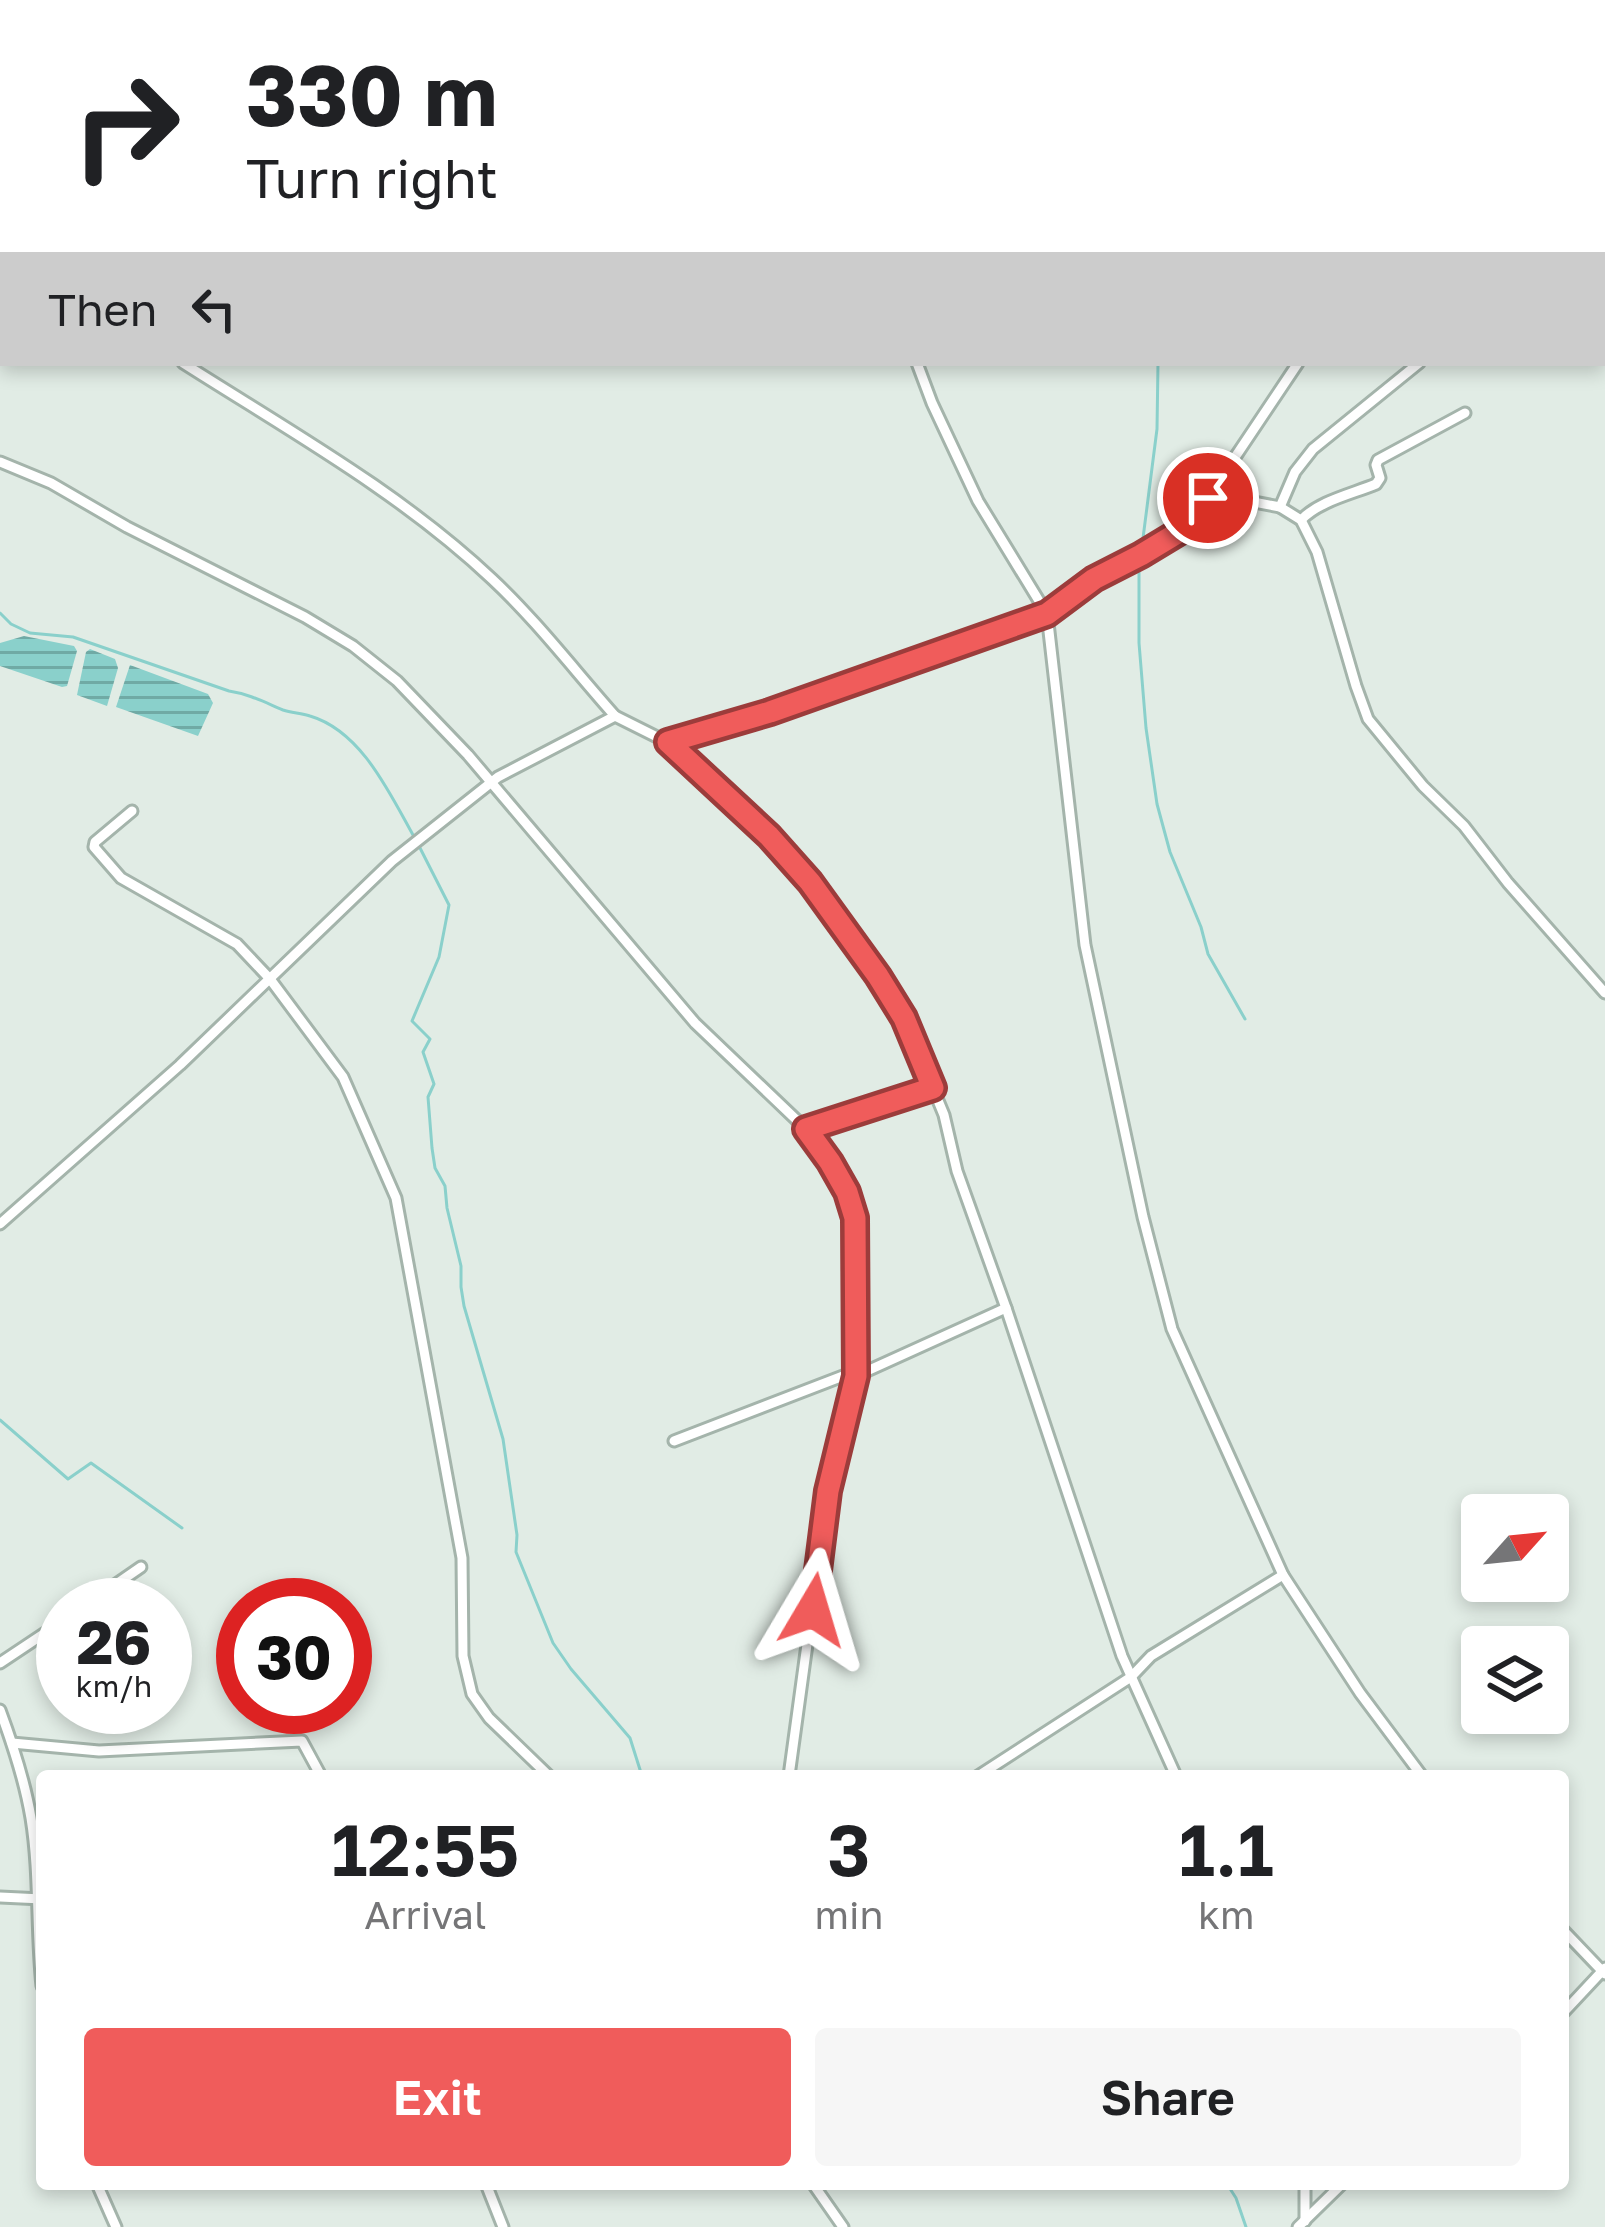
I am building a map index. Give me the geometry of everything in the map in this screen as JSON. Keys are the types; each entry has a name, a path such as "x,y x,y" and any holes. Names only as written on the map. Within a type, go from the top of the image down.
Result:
{"street":[{"path":"188,366 414,514 493,580 615,716 668,742 769,836 810,882 878,976 904,1018 944,1115 957,1172 1078,1527 1131,1677 1173,1770"},
{"path":"917,366 978,501 1047,614 1085,945 1143,1217 1180,1352 1283,1575 1348,1677 1418,1770"},
{"path":"668,742 770,712 1047,614 1094,579 1189,526 1296,366"},
{"path":"1280,507 1295,472 1313,449 1415,366"},
{"path":"1301,520 1376,484 1378,460 1465,413"},
{"path":"0,462 51,483 305,617 353,646 397,681 468,755 695,1023 806,1129 830,1162 855,1218 856,1373 828,1491 790,1770"},
{"path":"1208,498 1280,507 1301,520 1318,552 1368,719 1605,993"},
{"path":"0,1224 181,1065 392,861 490,783 615,716"},
{"path":"132,811 94,842 94,847 121,878 231,939 270,979 343,1078 397,1198 462,1558 463,1656 472,1694 489,1718 543,1770"},
{"path":"806,1129 933,1088"},
{"path":"674,1441 856,1373 1006,1308"},
{"path":"125,1578 141,1567"},
{"path":"987,1770 1131,1677 1151,1655 1283,1575"},
{"path":"0,1664 36,1639"},
{"path":"0,1710 31,1817 36,1868"},
{"path":"12,1743 99,1751 302,1741 318,1770"},
{"path":"0,1897 36,1899"},
{"path":"1569,1936 1604,1971 1569,2007"},
{"path":"100,2190 116,2227"},
{"path":"488,2190 503,2227"},
{"path":"817,2190 843,2227"},
{"path":"1302,2224 1305,2190"},
{"path":"1302,2224 1336,2190"}],"water":[{"path":"24,636 74,646 77,651 67,686 0,666 0,643"},
{"path":"90,649 115,659 118,668 107,706 77,695"},
{"path":"130,665 208,694 213,703 198,736 116,707"}],"waterway":[{"path":"1142,546 1157,429 1158,366"},
{"path":"1139,569 1139,643 1157,804 1208,954 1245,1019"},
{"path":"0,613 30,633 73,637 328,724 372,765 413,835"},
{"path":"419,846 449,905 439,957 412,1021 430,1039 423,1052 434,1084 428,1097 435,1168 445,1186 464,1306 503,1439 516,1552 553,1643 630,1738 640,1770"},
{"path":"0,1420 68,1479 91,1463 182,1528"},
{"path":"1231,2190 1246,2227"}],"route":[{"path":"813,1610 828,1491 856,1376 855,1218 847,1192 806,1129 933,1088 904,1018 810,882 769,836 668,742 770,712 1047,614 1094,579 1189,526 1208,498"}]}
